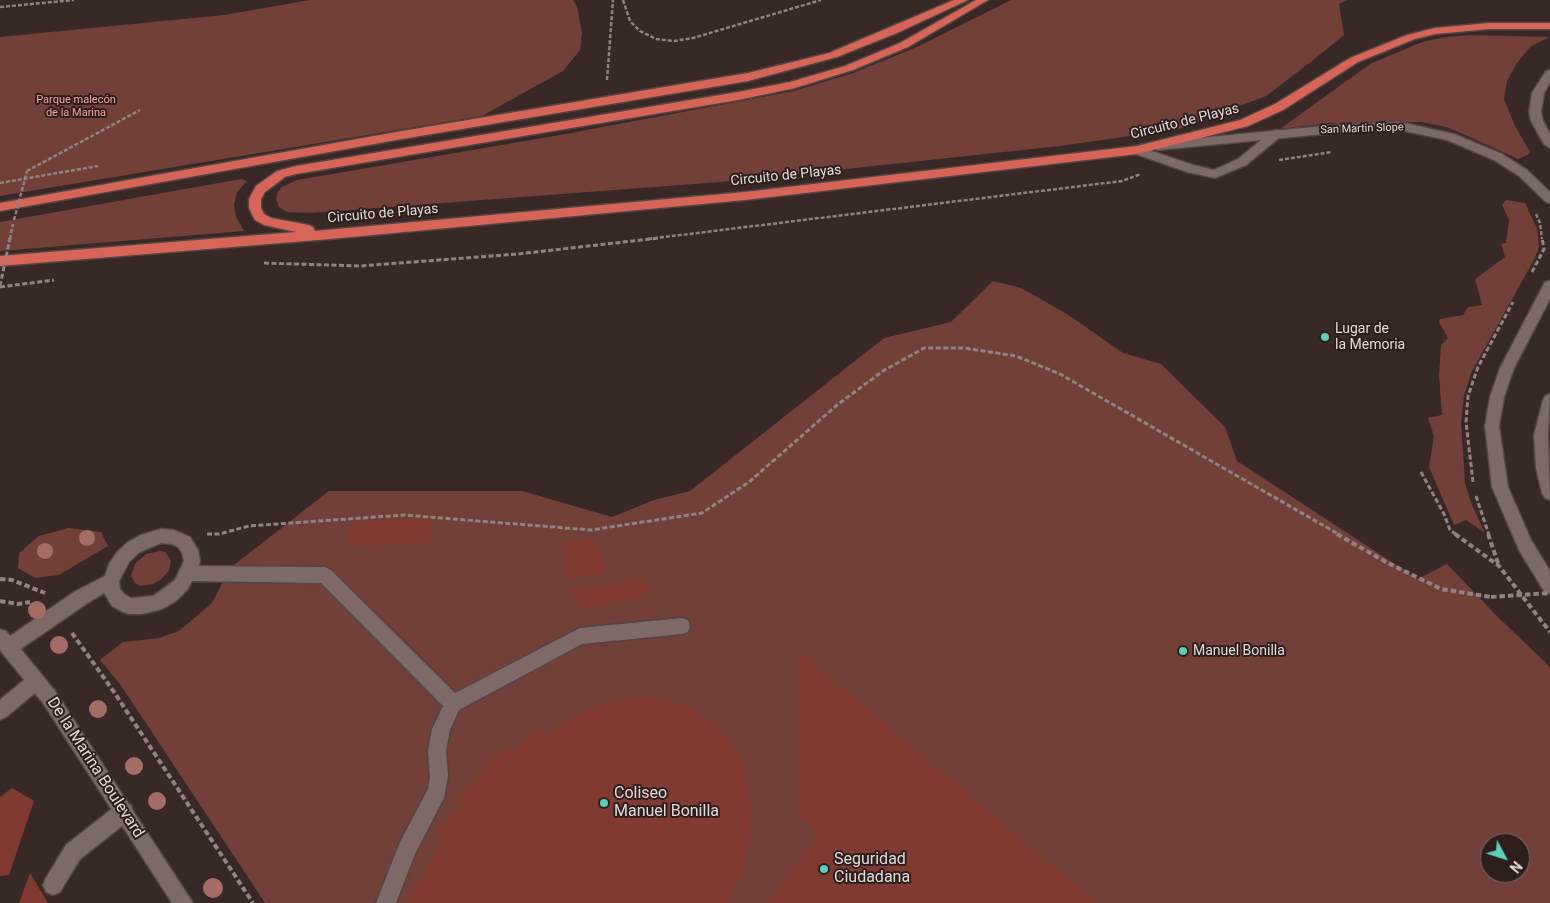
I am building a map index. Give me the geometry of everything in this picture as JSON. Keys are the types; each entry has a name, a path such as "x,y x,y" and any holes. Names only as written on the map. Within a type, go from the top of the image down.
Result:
{"highway":[{"path":"0,207 402,134 757,75 833,55 963,0"},
{"path":"330,234 265,221 259,217 255,208 260,189 270,180 281,174 296,170 738,96 791,85 849,68 904,45 983,0"},
{"name":"Circuito de Playas","path":"0,261 330,234 745,196 1136,150 1228,128 1258,118 1299,95 1354,60 1411,37 1435,31 1472,27 1550,26"}],"main road":[{"path":"1550,73 1538,93 1535,112 1537,121 1550,144"},
{"name":"San Martin Slope","path":"1154,146 1276,134 1400,126 1429,131 1468,144 1498,157 1523,173 1550,199"},
{"path":"1136,150 1179,165 1215,174 1242,162 1276,134"},
{"path":"1550,286 1507,368 1495,404 1492,426 1496,469 1507,506 1525,545 1550,586"},
{"path":"1550,400 1542,435 1544,468 1550,493"},
{"path":"161,536 174,537 184,542 190,550 192,561 181,585 170,595 156,602 142,606 129,606 118,600 112,592 111,581 114,569 122,557 134,547 147,540 161,536"},
{"path":"188,572 325,575 453,704"},
{"path":"4,642 59,613 111,581"},
{"path":"386,903 407,849 437,791 439,776 437,751 441,729 453,704 580,636 682,626"},
{"name":"De la Marina Boulevard","path":"4,642 49,697 183,903"},
{"path":"0,711 36,681"},
{"path":"53,884 73,852 124,812"}],"path":[{"path":"0,7 74,0"},
{"path":"606,87 613,0"},
{"path":"623,0 630,21 640,31 656,39 674,41 693,38 821,0"},
{"path":"14,220 27,171 140,110"},
{"path":"1242,162 1249,165 1335,151"},
{"path":"261,263 360,266 518,254 830,218 1122,181 1149,171 1179,165"},
{"path":"1531,273 1544,249 1540,223 1535,212"},
{"path":"11,233 0,286 55,280"},
{"path":"1473,485 1466,422 1468,396 1478,367 1517,297"},
{"path":"204,533 219,534 249,526 404,515 591,530 702,513 749,482 837,405 883,371 924,348 964,348 1016,356 1060,374 1386,562 1441,589 1492,597 1550,593"},
{"path":"1421,472 1444,514 1450,530 1499,566 1550,632"},
{"path":"1475,492 1499,566"},
{"path":"0,579 12,580 41,590 47,595 39,598"},
{"path":"0,601 18,604 31,601"},
{"path":"59,613 114,692 253,903"}],"green space":[{"name":"Parque malecón de la Marina","path":"310,0 573,0 577,7 582,32 580,50 563,71 482,116 0,196 0,37 224,15"},
{"path":"1011,0 1347,0 1339,4 1344,35 1312,61 1266,96 1179,129 1060,146 734,181 310,213 287,212 279,207 276,200 277,193 282,187 297,180 560,135 794,91 853,73 917,47"},
{"path":"1473,35 1550,37 1531,46 1517,63 1507,81 1504,99 1515,126 1530,152 1528,155 1518,159 1446,127 1421,122 1329,123 1280,129 1370,64 1422,42 1446,37"},
{"path":"241,179 247,181 237,192 234,205 236,217 244,231 0,251 0,222"},
{"path":"1506,200 1525,203 1537,228 1539,247 1535,258 1471,373 1464,396 1461,423 1465,483 1472,505 1485,533 1466,520 1454,525 1429,467 1434,436 1428,418 1442,415 1439,375 1441,345 1448,338 1439,322 1440,319 1463,315 1468,307 1482,305 1475,279 1505,257 1501,244 1506,243 1509,220 1502,205"},
{"path":"993,281 1021,288 1067,314 1123,353 1161,364 1225,427 1237,461 1418,579 1447,564 1550,667 1550,903 265,903 120,684 100,660 123,642 159,638 179,631 212,603 230,568 329,491 522,491 612,517 654,500 690,491 884,338 951,322"},
{"path":"68,528 101,532 108,546 59,575 35,578 18,568 19,553 39,536"},
{"path":"160,551 165,552 171,560 169,571 153,584 141,586 136,584 131,576 135,564 146,554"}],"building":[{"path":"434,518 430,543 346,546 352,521"},
{"path":"593,538 607,572 565,579 563,542"},
{"path":"646,578 649,597 583,608 568,591"},
{"path":"799,651 1097,903 768,903 818,835 799,817"},
{"name":"Coliseo Manuel Bonilla","path":"633,697 662,699 690,707 718,725 741,758 750,798 751,835 742,872 728,903 408,903 443,839 436,831 462,807 455,799 508,745 514,752 539,729 546,736 571,717 589,708"},
{"path":"12,788 34,801 9,875 0,876 0,797"},
{"path":"30,873 48,903 19,903"}],"place":[{"name":"Lugar de la Memoria","path":"1325,337"},
{"name":"Manuel Bonilla","path":"1183,651"},
{"name":"Coliseo Manuel Bonilla","path":"604,803"},
{"name":"Seguridad Ciudadana","path":"824,869"}]}
